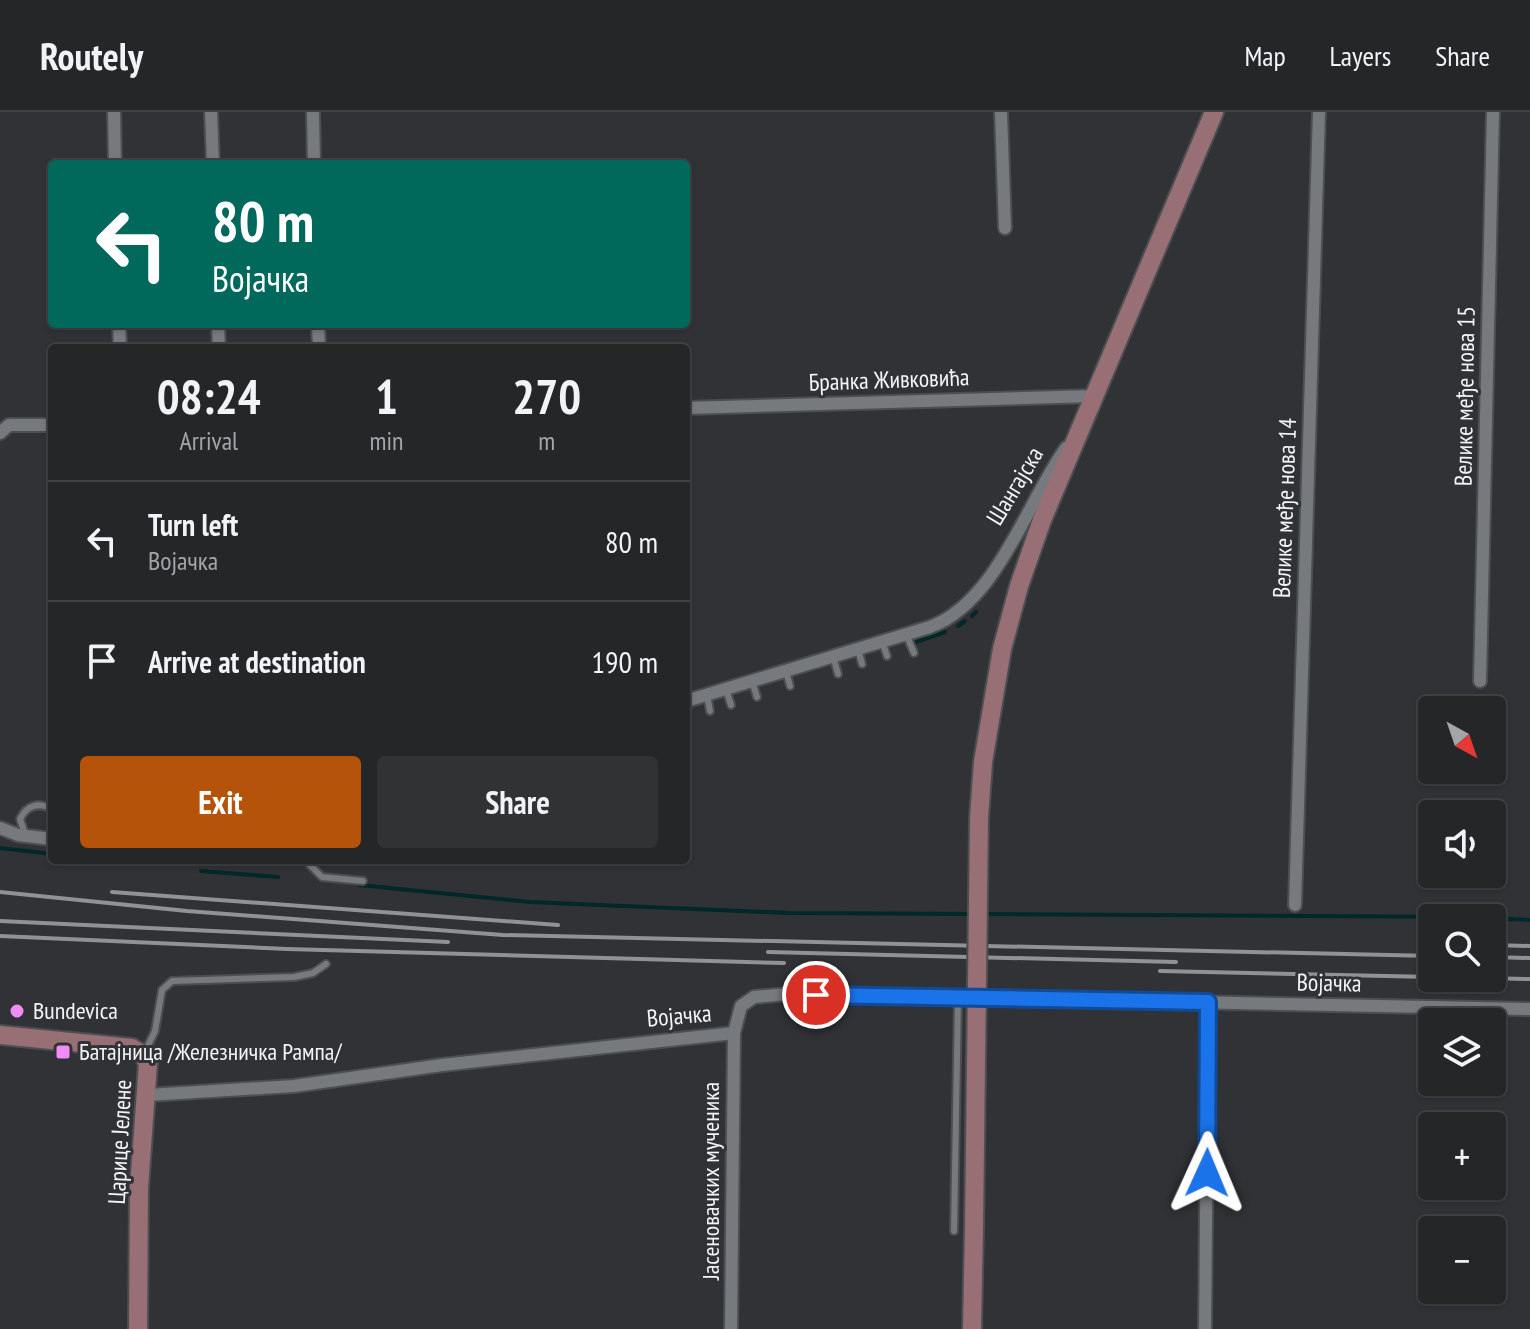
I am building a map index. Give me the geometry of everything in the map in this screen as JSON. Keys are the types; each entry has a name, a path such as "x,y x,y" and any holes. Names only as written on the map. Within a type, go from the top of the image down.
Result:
{"main road":[{"name":"Шангајска","path":"1078,432 1214,112"},
{"path":"972,1329 979,818 983,762 1002,649 1019,586 1078,432"},
{"path":"0,1035 132,1048 143,1055"},
{"name":"Царице Јелене","path":"138,1329 139,1188 148,1095 148,1063 143,1055"}],"street":[{"path":"114,112 115,160"},
{"path":"211,112 213,160"},
{"path":"313,112 314,160"},
{"path":"1001,112 1005,228"},
{"name":"Велике међе нова 14","path":"1295,905 1319,112"},
{"name":"Велике међе нова 15","path":"1480,681 1493,112"},
{"name":"Бранка Живковића","path":"690,408 1093,396"},
{"path":"0,433 9,425 48,425"},
{"name":"Шангајска","path":"690,700 948,620 974,598 1055,463 1078,432"},
{"path":"0,828 48,839"},
{"name":"Војачка","path":"148,1095 294,1086 442,1065 734,1033 741,1006 754,997 765,996 1530,1009"},
{"path":"1205,1329 1208,1002"},
{"name":"Јасеновачких мученика","path":"731,1329 734,1033"}],"lane":[{"path":"906,634 914,653"},
{"path":"882,641 887,656"},
{"path":"858,649 862,664"},
{"path":"833,656 838,674"},
{"path":"786,671 790,686"},
{"path":"752,681 757,697"},
{"path":"726,689 731,705"},
{"path":"707,695 710,711"},
{"path":"32,837 21,828 23,813 32,805 48,808"},
{"path":"309,864 322,877 363,881"},
{"name":"Царице Јелене","path":"143,1055 155,1031 162,990 172,981 294,977 313,973 326,964"},
{"path":"954,1231 958,998"}],"waterway":[{"path":"972,616 976,612"},
{"path":"958,626 965,621"},
{"path":"916,642 945,632"},
{"path":"0,848 48,854"},
{"path":"201,871 278,877"},
{"path":"359,885 530,902 789,913 971,914"},
{"path":"984,914 1530,920"}],"railway":[{"path":"0,892 187,911 503,935 1418,956"},
{"path":"112,892 558,925"},
{"path":"0,921 448,942"},
{"path":"0,936 287,949 784,963"},
{"path":"1506,945 1530,946"},
{"path":"768,952 1176,962"},
{"path":"1506,957 1530,958"},
{"path":"1160,971 1418,977"},
{"path":"1506,979 1530,979"}],"place":[{"name":"Bundevica","path":"17,1011"},
{"name":"Батајница /Железничка Рампа/","path":"63,1052"}],"route":[{"path":"816,995 1013,1001 1208,1002 1207,1173"}]}
